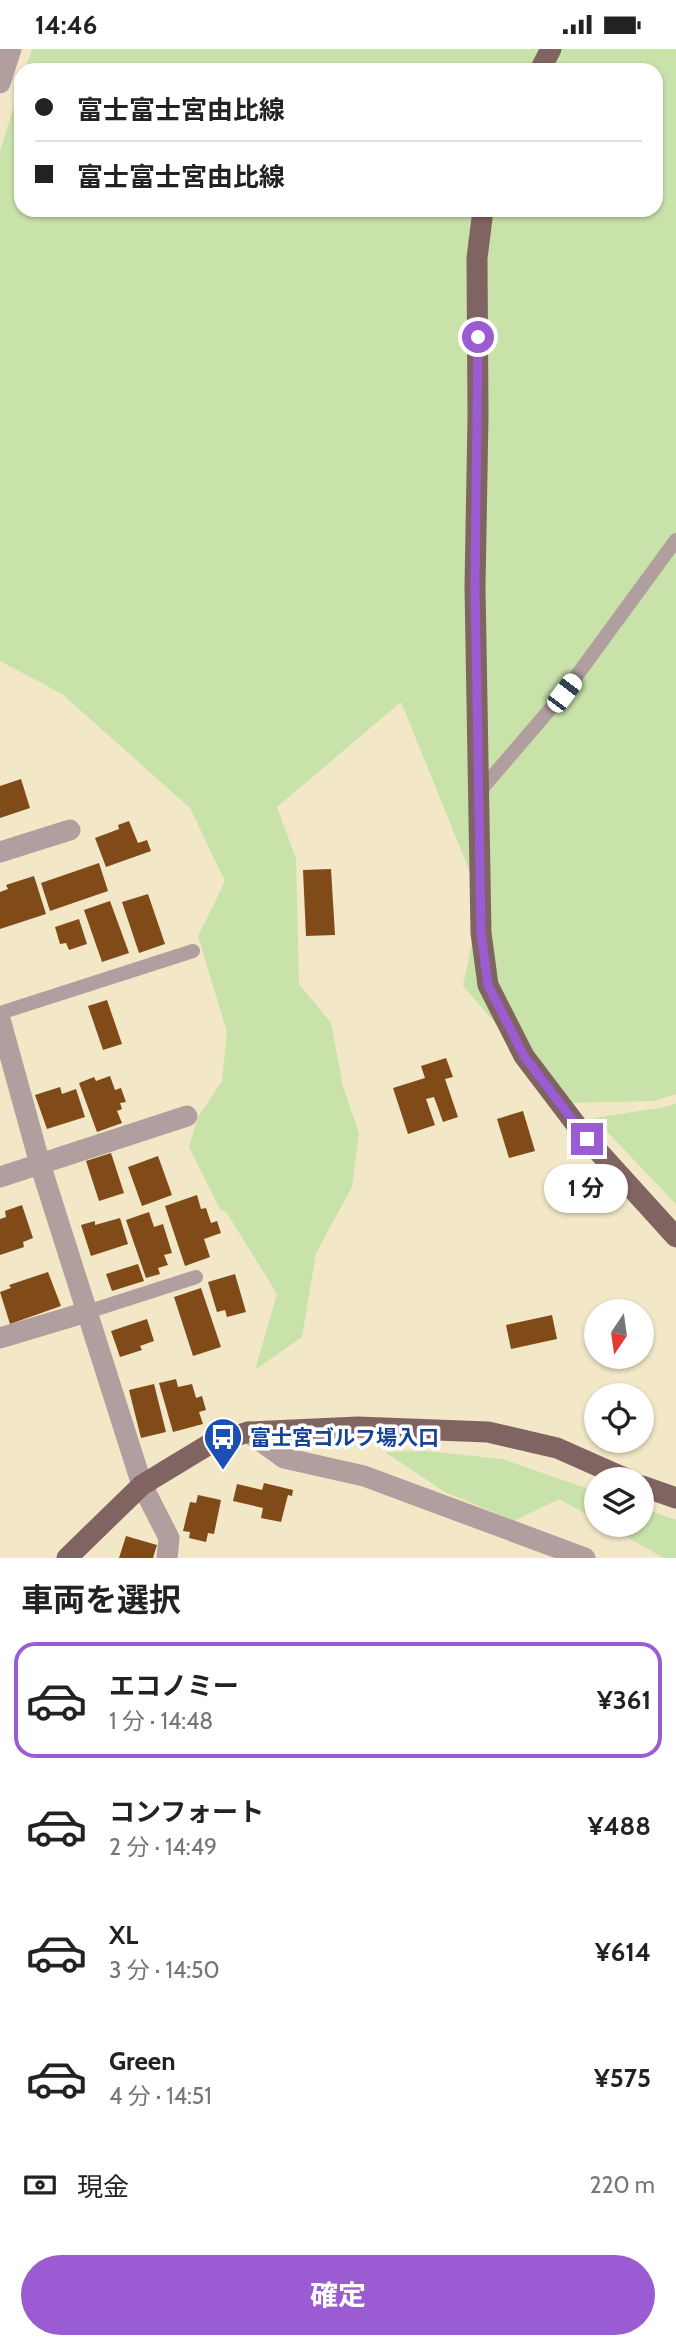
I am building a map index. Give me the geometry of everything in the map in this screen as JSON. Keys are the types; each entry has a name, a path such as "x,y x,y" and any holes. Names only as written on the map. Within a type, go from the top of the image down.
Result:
{"main road":[{"path":"482,217 477,258 475,587 481,933 488,985 524,1056 587,1139 676,1237"},
{"path":"67,1558 142,1485 208,1445 248,1432 358,1427 488,1432 558,1448 600,1467"},
{"path":"654,1490 676,1498"}],"street":[{"path":"0,83 11,49"},
{"path":"0,852 70,830"},
{"path":"0,1019 40,1164 142,1485 169,1538 167,1558"},
{"path":"0,1177 187,1116"},
{"path":"0,1338 87,1312"},
{"path":"248,1432 284,1458 364,1475 585,1558"}],"lane":[{"path":"479,792 564,693 676,540"},
{"path":"0,1013 193,951"},
{"path":"87,1312 196,1277"}],"green space":[{"path":"32,49 676,49 676,1094 654,1101 565,1103 463,986 481,899 401,702 277,807 296,859 299,984 331,1023 343,1087 359,1133 352,1187 316,1253 302,1337 255,1370 277,1294 227,1213 220,1209 189,1147 198,1117 222,1081 227,1032 198,936 225,881 190,808 62,694 0,661 0,151 14,106 14,217 663,217 663,63 27,63"},
{"path":"676,1103 676,1204 594,1118"},
{"path":"426,1451 502,1459 584,1487 584,1513 559,1499 514,1521 445,1492 385,1452"},
{"path":"654,1512 676,1520 676,1558 664,1558 627,1537 654,1537"}],"building":[{"path":"21,779 30,808 0,818 0,786"},
{"path":"129,821 138,843 147,840 151,851 106,867 95,838 119,829 118,825"},
{"path":"99,863 108,891 50,911 41,883"},
{"path":"331,869 335,935 306,936 303,870"},
{"path":"34,876 46,914 0,929 0,892 8,889 6,885"},
{"path":"148,894 165,944 139,953 122,902"},
{"path":"110,901 129,953 102,962 84,910"},
{"path":"79,919 87,944 69,950 66,943 60,944 55,927"},
{"path":"107,1000 122,1044 103,1050 88,1006"},
{"path":"446,1058 453,1077 445,1079 458,1117 443,1122 434,1097 426,1099 435,1125 408,1134 393,1088 425,1078 421,1066"},
{"path":"110,1076 115,1090 121,1088 126,1102 120,1103 122,1109 117,1111 122,1123 97,1132 79,1083 94,1077 96,1081"},
{"path":"60,1087 62,1094 76,1089 85,1117 47,1129 35,1095"},
{"path":"523,1111 535,1151 509,1158 497,1119"},
{"path":"111,1153 124,1193 99,1201 86,1161"},
{"path":"158,1156 172,1195 142,1206 128,1167"},
{"path":"197,1195 201,1209 206,1208 211,1223 217,1221 221,1233 204,1239 210,1257 185,1266 165,1206"},
{"path":"22,1205 33,1238 23,1242 24,1247 0,1255 0,1219 6,1217 5,1211"},
{"path":"149,1212 154,1227 163,1224 172,1253 164,1255 168,1265 158,1268 160,1274 146,1278 126,1220"},
{"path":"120,1218 128,1244 91,1256 81,1225 95,1221 95,1225"},
{"path":"138,1264 144,1281 112,1291 106,1274"},
{"path":"48,1272 61,1306 10,1324 0,1292 11,1288 9,1285"},
{"path":"235,1274 246,1312 227,1317 225,1310 217,1312 208,1282"},
{"path":"201,1288 221,1347 193,1356 174,1297"},
{"path":"552,1315 557,1339 511,1349 506,1325"},
{"path":"147,1319 154,1341 140,1346 142,1350 120,1357 111,1331"},
{"path":"176,1379 178,1387 192,1384 196,1398 202,1396 206,1410 199,1412 203,1424 173,1432 159,1383"},
{"path":"154,1384 166,1432 141,1438 129,1390"},
{"path":"264,1483 293,1490 292,1496 288,1495 281,1522 261,1518 263,1508 233,1501 237,1484 262,1490"},
{"path":"198,1495 221,1500 214,1534 208,1533 206,1542 189,1538 190,1532 183,1531 190,1502 196,1503"},
{"path":"126,1536 157,1545 153,1558 119,1558"}],"place":[{"name":"富士宮ゴルフ場入口","path":"223,1471"}],"route":[{"path":"478,337 475,587 481,933 488,985 524,1056 587,1139"}]}
